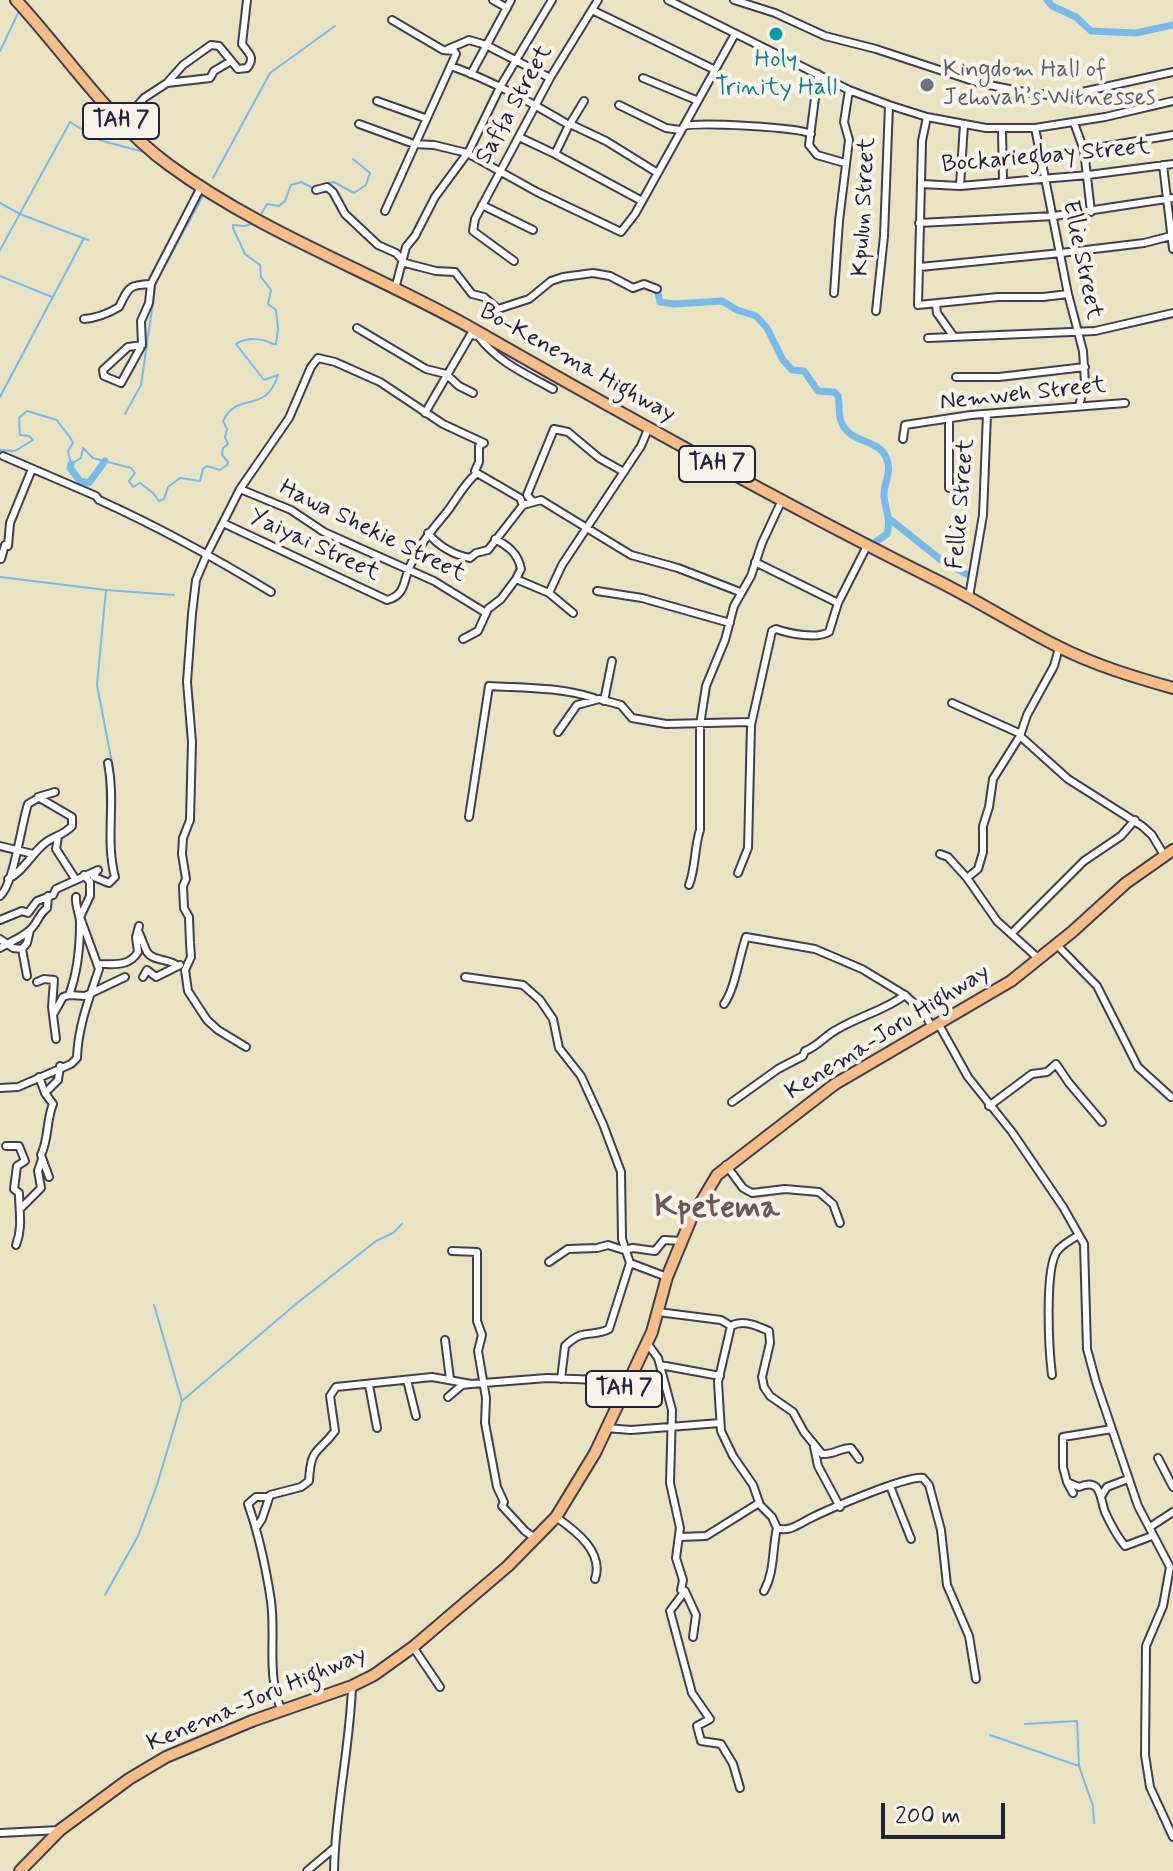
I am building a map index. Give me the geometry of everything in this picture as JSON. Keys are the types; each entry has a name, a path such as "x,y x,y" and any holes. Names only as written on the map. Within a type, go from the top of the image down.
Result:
{"highway":[{"name":"Bo-Kenema Highway","path":"16,0 122,123 167,164 201,187 1059,648 1130,676 1173,688"},
{"name":"Kenema-Joru Highway","path":"20,1871 60,1830 129,1779 166,1757 352,1686 385,1668 508,1566 556,1517 581,1478 647,1343 681,1241 700,1200 726,1165 817,1096 1011,981 1057,945 1126,883 1168,852"}],"street":[{"path":"122,123 134,112 139,102 167,83 183,65 211,45 219,46 242,71 251,63 251,53 242,44 247,0"},
{"path":"493,0 507,8"},
{"path":"471,74 511,0"},
{"path":"395,289 406,247 435,197 467,153 500,87 552,0"},
{"name":"Saffa Street","path":"514,261 473,231 475,219 550,78 598,0"},
{"path":"668,0 849,90 927,117 1002,130 1039,128 1173,101"},
{"path":"734,0 775,13 825,36 876,49 979,83 1019,91 1073,94 1173,72"},
{"path":"592,10 713,69"},
{"path":"385,211 456,54 443,50 392,20"},
{"path":"359,124 414,144 467,153 621,232 628,226 735,34"},
{"path":"443,50 474,41 550,78"},
{"path":"167,83 210,78 214,71 231,61"},
{"path":"451,66 500,87 606,141 656,172"},
{"path":"818,74 809,145 812,151 845,163"},
{"path":"643,78 696,100"},
{"path":"834,293 849,140 844,122 849,90"},
{"path":"377,101 425,118"},
{"path":"555,154 584,101"},
{"path":"619,105 666,128 700,124 783,128 811,134"},
{"name":"Kpulun Street","path":"876,311 884,236 889,105"},
{"path":"927,117 922,141 918,305 1068,294"},
{"path":"1074,123 1084,150 1091,212"},
{"path":"960,186 964,124"},
{"name":"Ellie Street","path":"1039,128 1068,294 1085,367 1085,383 1079,406"},
{"path":"1002,130 1003,181"},
{"path":"1084,150 1173,135"},
{"path":"519,137 642,201"},
{"name":"Bockariegbay Street","path":"921,184 960,186 1173,164"},
{"path":"1163,165 1170,198 1173,249"},
{"path":"142,345 128,347 103,370 104,376 121,383 142,345 141,321 149,303 151,284 201,187"},
{"path":"316,190 327,187 333,192 345,214 378,245 396,253 403,261 436,271 455,272 472,294 484,297 491,306 500,310 529,299 551,281 563,277 593,273 610,276 633,288 644,284 657,289"},
{"path":"919,223 986,222 1054,216 1170,198"},
{"path":"482,205 533,230"},
{"path":"920,267 1061,253 1171,236"},
{"path":"84,319 95,318 101,312 119,307 132,286 151,284"},
{"path":"936,305 937,313 954,337"},
{"path":"928,338 1077,332 1119,327 1173,313"},
{"path":"357,328 426,369 446,374 473,393"},
{"path":"246,1047 218,1030 188,991 187,963 191,957 189,917 184,908 183,886 186,879 182,854 183,838 190,820 192,742 187,682 195,588 207,554 240,489 289,418 318,358 335,362 380,382 425,413 471,332 511,367 553,389"},
{"path":"956,377 999,377 1085,367"},
{"name":"Nemweh Street","path":"903,439 905,425 987,414 1125,403"},
{"name":"Yaiyai Street","path":"223,523 387,600 401,594 409,568 428,533 462,486 477,473 479,446 484,443 425,413"},
{"name":"Fellie Street","path":"969,597 983,515 987,414"},
{"path":"949,420 949,488"},
{"path":"549,593 562,565 641,446 649,427"},
{"path":"428,533 436,543 462,556 470,558 488,550 523,500 551,431 558,429 568,432 599,458 624,472"},
{"path":"3,456 144,520 271,592"},
{"path":"1,559 5,545 8,546 10,523 32,469"},
{"path":"477,473 523,500 541,500 631,555 678,568 740,592"},
{"name":"Hawa Shekie Street","path":"240,489 291,510 324,532 409,568 450,589 486,613"},
{"path":"689,885 700,830 700,725 706,686 740,592 751,576 782,500"},
{"path":"463,639 478,631 486,613 521,569 518,558 507,545 495,539"},
{"path":"738,873 750,835 751,725 774,629 787,633 826,635 832,627 838,603 867,546"},
{"path":"755,562 838,603"},
{"path":"516,579 549,593 573,613"},
{"path":"597,591 642,598 730,623"},
{"path":"967,878 978,869 983,852 983,826 993,779 1020,735 1027,715 1054,666 1059,648"},
{"path":"600,700 612,661"},
{"path":"469,817 489,686 578,692 621,705 627,714 640,720 670,725 748,722 751,725"},
{"path":"558,732 577,705 600,700"},
{"path":"952,703 1020,735 1068,779 1135,820 1168,852"},
{"path":"0,920 22,911 28,913 37,901 53,895 56,889 84,875 94,875 109,883 115,877 109,856 113,819 108,763"},
{"path":"0,896 6,891 8,879 18,850 28,804 38,797 74,819 66,833 49,839 15,876 8,879"},
{"path":"1011,934 1084,861 1121,836 1135,820"},
{"path":"58,836 56,849 76,880"},
{"path":"0,846 33,854"},
{"path":"940,854 948,857 967,878 985,906 1039,959"},
{"path":"69,995 80,941 80,917 90,896 94,875"},
{"path":"2,943 18,942 30,930 39,914 47,908 48,896"},
{"path":"0,1088 18,1087 77,1058 81,1024 99,969 75,908 76,897"},
{"path":"98,964 125,964 135,957 139,928 149,954 154,958 171,960 178,966"},
{"path":"22,949 30,930"},
{"path":"724,1004 732,993 733,978 746,937 815,949 862,969 905,995 935,1025 989,1106 1012,1132 1084,1244 1087,1349 1138,1506 1152,1536 1170,1559 1170,1588 1146,1646 1145,1755 1150,1787 1173,1837"},
{"path":"2,943 22,949"},
{"path":"1057,945 1097,986 1138,1067 1171,1097"},
{"path":"22,949 27,976"},
{"path":"143,977 147,970 156,977 187,963"},
{"path":"54,1013 63,997 85,996 125,977"},
{"path":"465,977 523,985 550,1012 559,1048 584,1081 621,1172 624,1250 630,1263 609,1329 601,1334 585,1332 568,1342 561,1379"},
{"path":"37,982 54,980 56,1039"},
{"path":"732,1102 778,1069 803,1056 805,1051 818,1046 836,1030 889,1006 905,995"},
{"path":"989,1106 1032,1074 1047,1072 1056,1064 1102,1122"},
{"path":"45,1093 58,1080 61,1065"},
{"path":"21,1208 41,1188 38,1171 53,1104 39,1077"},
{"path":"6,1146 19,1146 25,1161 17,1166 14,1184 14,1189 19,1193 22,1222 16,1245"},
{"path":"42,1159 49,1177"},
{"path":"726,1165 743,1188 752,1193 785,1189 819,1192 833,1204 840,1223"},
{"path":"1052,1375 1048,1345 1050,1265 1056,1251 1079,1235"},
{"path":"549,1262 568,1249 608,1245 624,1250 655,1251 664,1240 681,1241"},
{"path":"452,1251 477,1252 477,1321 482,1335 478,1351 494,1475 504,1502 502,1506 536,1539"},
{"path":"630,1263 667,1277"},
{"path":"658,1312 721,1320 731,1326"},
{"path":"764,1591 775,1553 777,1528 759,1503 753,1485 726,1444 720,1423 717,1394 731,1326 738,1322 747,1323 769,1331 770,1343 762,1377 770,1396 789,1407 822,1454 851,1448 859,1459"},
{"path":"445,1340 450,1379"},
{"path":"647,1343 660,1365 671,1402 670,1483 680,1537 676,1558 682,1576 681,1590 685,1591 696,1615 693,1637"},
{"path":"660,1365 720,1376"},
{"path":"282,1711 274,1684 271,1601 248,1502 256,1497 268,1497 285,1489 301,1487 309,1481 309,1463 313,1453 335,1431 330,1398 332,1390 407,1380 450,1379 471,1384"},
{"path":"448,1397 462,1385 471,1384 561,1379 628,1381"},
{"path":"407,1380 416,1416"},
{"path":"369,1385 377,1428"},
{"path":"606,1428 631,1430 720,1423"},
{"path":"1073,1493 1063,1467 1063,1437 1112,1429"},
{"path":"813,1444 818,1466 840,1507"},
{"path":"1158,1458 1173,1487"},
{"path":"777,1528 787,1530 890,1486 915,1477 923,1478 929,1485 941,1530 947,1585 969,1636 976,1679"},
{"path":"1102,1495 1107,1487 1128,1479"},
{"path":"1067,1482 1079,1487 1092,1485 1102,1495 1105,1511 1122,1544 1129,1545 1152,1536"},
{"path":"890,1486 911,1539"},
{"path":"256,1528 268,1497"},
{"path":"680,1537 706,1536 759,1503"},
{"path":"1150,1527 1173,1512"},
{"path":"556,1517 574,1530 597,1560 595,1579"},
{"path":"685,1591 670,1611 692,1693 710,1719 697,1726 698,1735 701,1741 721,1744 733,1764 740,1788"},
{"path":"413,1647 440,1687"},
{"path":"334,1871 334,1845 352,1686"},
{"path":"0,1833 60,1830"},
{"path":"307,1871 331,1852 334,1845"}],"waterway":[{"path":"1047,0 1052,6 1076,17 1091,31 1136,33 1173,25"},
{"path":"0,51 20,9"},
{"path":"213,178 270,73 335,26"},
{"path":"0,250 70,122 99,140 144,152"},
{"path":"325,184 334,182 354,193 366,185 370,173 353,159"},
{"path":"259,218 267,204 279,206 285,201 291,185 301,182 313,188"},
{"path":"125,414 141,385 156,282 204,194"},
{"path":"0,203 88,240"},
{"path":"0,450 15,451 33,440 20,435 19,418 27,411 57,420 73,443 68,451 71,464 81,458 83,448 93,458 131,468 135,473 129,481 133,487 140,483 159,501 164,499 168,487 180,478 200,481 207,466 220,470 227,465 222,455 223,448 228,444 223,421 236,406 266,395 278,375 264,380 236,344 254,339 276,344 276,310 268,304 271,290 261,277 260,265 245,254 233,228 233,225 255,223"},
{"path":"0,397 84,238"},
{"path":"0,276 52,297"},
{"path":"657,289 660,302 722,301 756,316 767,328 783,360 792,370 804,371 818,391 834,392 838,396 840,418 845,429 878,448 887,460 884,497 888,529 887,534 874,543"},
{"path":"71,464 70,468 80,481 89,483 105,461"},
{"path":"891,520 941,560 968,575"},
{"path":"0,577 174,595"},
{"path":"106,590 97,685 112,763"},
{"path":"182,1401 296,1304 402,1224"},
{"path":"105,1595 138,1536 182,1401 154,1305"},
{"path":"1025,1724 1077,1721 1079,1766 1093,1806 1094,1823"},
{"path":"990,1735 1079,1766"}],"place":[{"name":"Holy Trinity Hall","path":"776,34"},
{"name":"Kingdom Hall of Jehovah’s Witnesses","path":"927,85"}],"district":[{"name":"Kpetema","path":"717,1209"}]}
